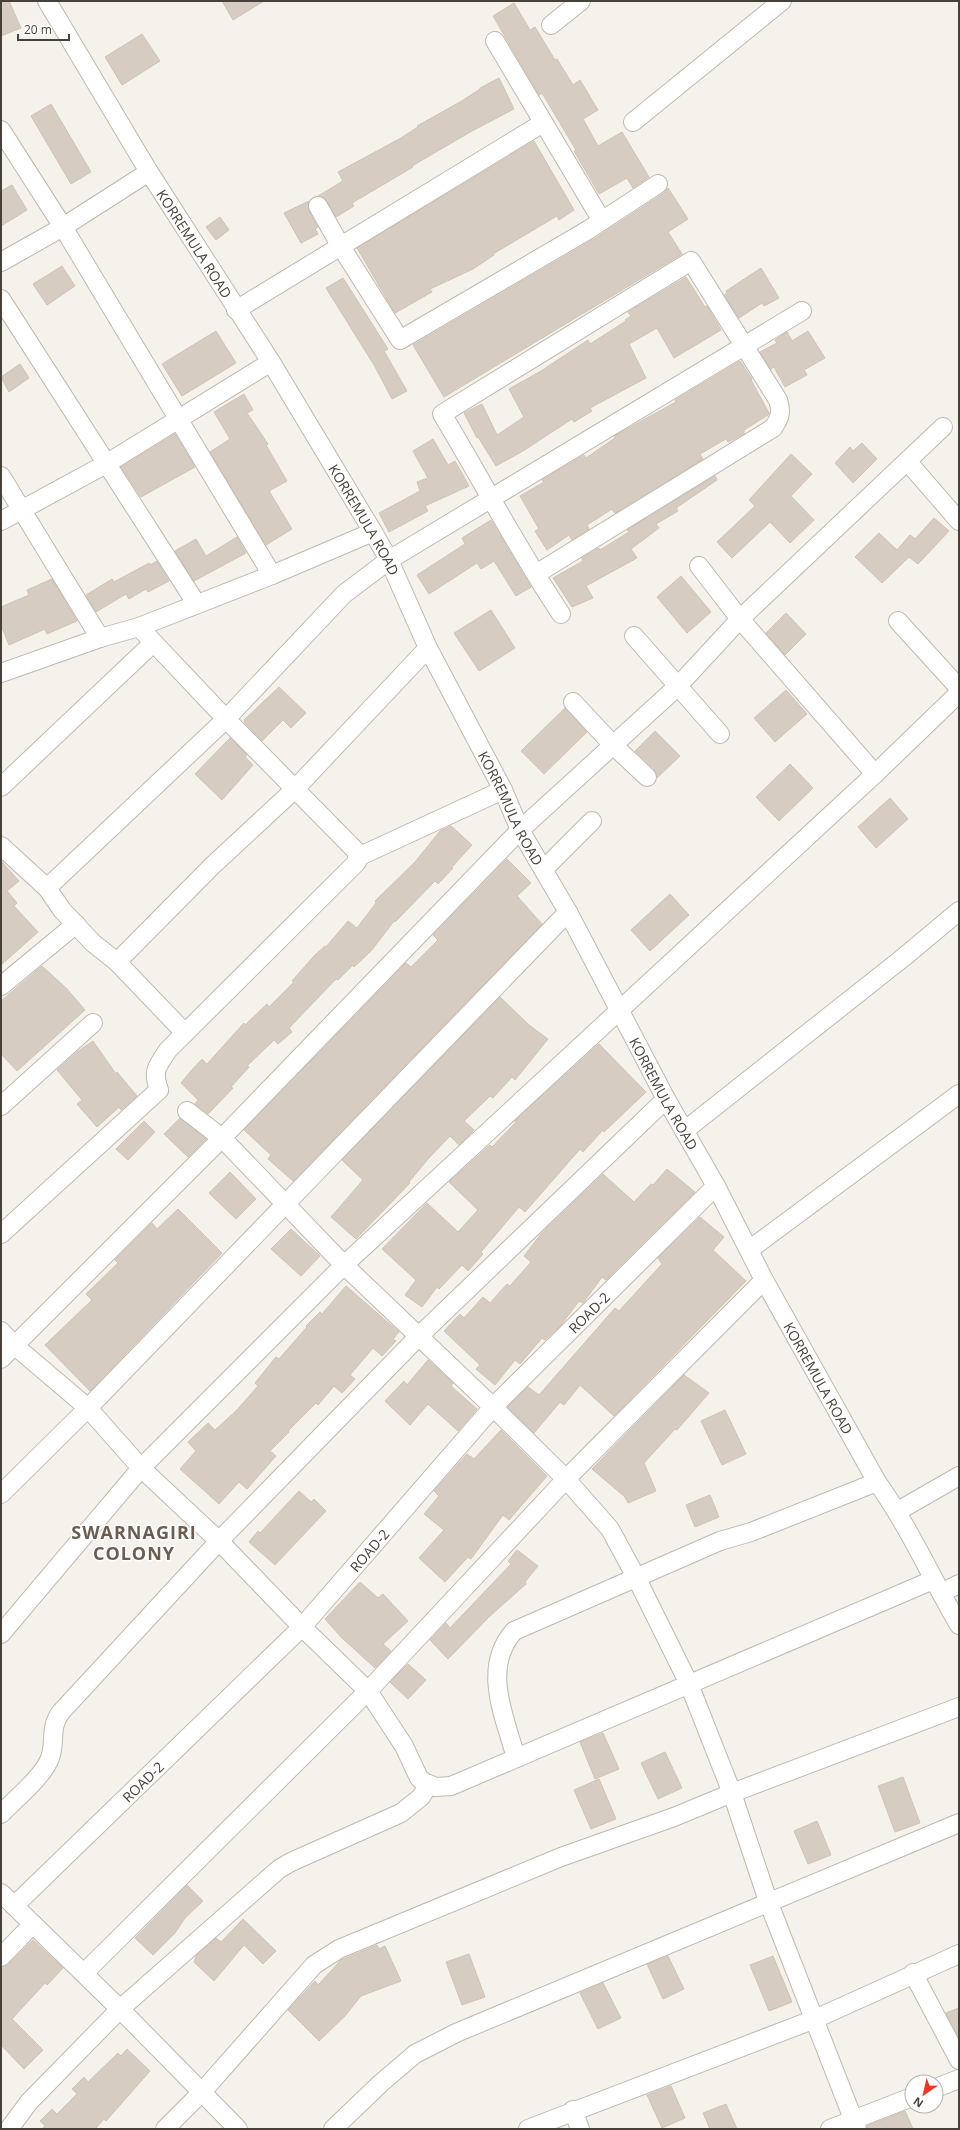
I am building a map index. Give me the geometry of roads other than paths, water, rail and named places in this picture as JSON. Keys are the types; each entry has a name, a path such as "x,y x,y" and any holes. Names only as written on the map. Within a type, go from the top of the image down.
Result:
{"street":[{"name":"KORREMULA ROAD","path":"47,1 149,172 236,310 271,362 389,560 428,648 503,790 520,830 568,912 666,1098 716,1186 764,1280 877,1482 898,1511 937,1587 959,1625"},
{"path":"551,25 581,1"},
{"path":"633,122 782,1"},
{"path":"495,41 602,221"},
{"path":"236,310 340,245 543,123"},
{"path":"1,130 63,227 272,575"},
{"path":"1,262 63,227 149,172"},
{"path":"318,206 340,245 400,340 602,221 658,184"},
{"path":"536,574 773,428 780,415 778,400 690,261 442,414 536,574 561,614"},
{"path":"1,299 196,603"},
{"path":"47,888 226,719 344,594 389,560 802,311"},
{"path":"1,521 106,464 271,362"},
{"path":"1,1359 222,1138 520,830 678,686 740,619 943,427"},
{"path":"907,462 959,520"},
{"path":"1,476 100,638"},
{"path":"1,673 100,638 139,627 196,603 272,575 373,532"},
{"path":"699,566 740,619 875,774"},
{"path":"898,621 959,688"},
{"path":"1,1234 159,1090 154,1077 157,1068 168,1050 355,865 358,856 357,852 295,788 152,644 139,627"},
{"path":"634,636 720,734"},
{"path":"1,787 152,644"},
{"path":"117,962 212,866 295,788 428,648"},
{"path":"1,1634 141,1468 344,1265 875,774 959,693"},
{"path":"573,702 613,745 647,777"},
{"path":"358,856 503,790"},
{"path":"544,869 592,821"},
{"path":"3,853 47,888 62,910 93,943 117,962 185,1033"},
{"path":"684,1130 904,957 959,911"},
{"path":"1,1494 88,1408 568,912"},
{"path":"1,986 76,924"},
{"path":"1,1106 93,1023"},
{"path":"749,1250 959,1094"},
{"path":"1,1814 43,1771 50,1758 54,1720 219,1541 419,1336 666,1098"},
{"path":"187,1112 222,1138 344,1265 566,1479 610,1529 636,1577 689,1684 732,1793 768,1901 855,2124"},
{"name":"ROAD-2","path":"14,1906 302,1627 493,1407 716,1186"},
{"path":"84,1973 368,1691 566,1479 764,1280"},
{"path":"1,1331 15,1346 88,1408 141,1468 219,1541 302,1627 368,1691 404,1746 419,1778 436,1787 452,1786 689,1684 937,1587 959,1584"},
{"path":"898,1511 959,1476"},
{"path":"516,1758 496,1690 499,1655 506,1640 514,1631 720,1541 751,1532 877,1482"},
{"path":"165,2129 202,2092 314,1965 339,1949 561,1857 674,1817 732,1793 959,1707"},
{"path":"10,2129 29,2102 120,2009 279,1869 291,1862 401,1813 421,1797 429,1784"},
{"path":"333,2129 381,2083 415,2054 456,2033 574,1985 768,1901 959,1823"},
{"path":"1,1893 84,1973 238,2129"},
{"path":"1,1957 33,1924"},
{"path":"528,2129 573,2110 815,2019 913,1973 959,1954"},
{"path":"913,1973 959,2060"},
{"path":"944,2085 959,2079"},
{"path":"830,2129 855,2124 904,2101"},
{"path":"573,2110 580,2129"}],"district":[{"name":"SWARNAGIRI COLONY","path":"134,1542"}]}
